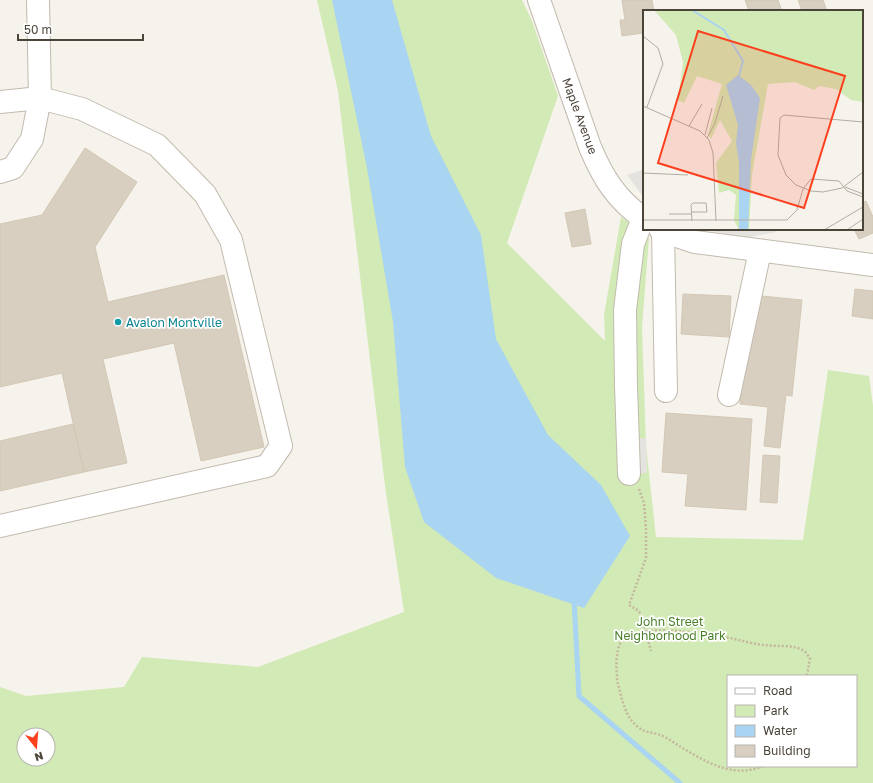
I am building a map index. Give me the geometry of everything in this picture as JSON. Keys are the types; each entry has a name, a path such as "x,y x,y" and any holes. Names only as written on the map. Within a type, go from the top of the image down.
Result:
{"street":[{"path":"0,172 13,168 32,139 40,98 38,0"},
{"name":"Maple Avenue","path":"539,0 590,147 599,168 618,196 631,209 643,217"},
{"path":"0,102 40,98 82,109 157,145 205,194 231,240 281,446 267,466 0,526"},
{"path":"629,474 625,310 633,244 647,230"},
{"path":"653,230 666,391"},
{"name":"Maple Avenue","path":"667,230 695,242 873,265"},
{"path":"729,395 760,251"}],"path":[{"path":"629,474 638,486 644,504 646,529 646,558 629,605 639,611 651,651"},
{"path":"760,767 752,770 734,770 715,766 660,735 646,733 637,727 628,717 617,678 616,660 621,642 630,636 646,631 687,631 764,645 794,648 804,651 810,658 807,675"}],"green space":[{"name":"John Street Neighborhood Park","path":"317,0 522,0 532,21 558,96 507,243 605,341 604,315 621,217 649,238 642,327 646,446 656,537 803,540 828,370 869,376 873,406 873,783 0,783 0,687 26,696 124,687 142,657 258,667 404,612 385,486 338,91"}],"shaded area":[{"path":"643,169 643,197 627,175"},
{"path":"707,230 775,230 776,232 745,238"},
{"path":"646,438 647,473 629,474 628,439"}],"water":[{"path":"332,0 392,0 431,136 481,235 496,339 548,435 601,485 630,536 584,608 496,578 424,522 405,467 393,322 367,168"}],"building":[{"path":"622,0 652,0 654,10 643,10 643,33 622,36 620,20 625,20"},
{"path":"745,0 778,0 782,10 749,10"},
{"path":"798,0 823,0 827,10 802,10"},
{"name":"Avalon Montville","path":"85,148 137,182 95,247 108,302 224,275 264,447 201,461 174,343 103,359 127,463 84,472 62,373 0,387 0,224 42,215"},
{"path":"866,201 873,217 873,233 859,239 854,230 863,230 863,202"},
{"path":"585,209 591,244 572,247 565,213"},
{"path":"855,289 873,291 873,319 852,316"},
{"path":"683,294 731,296 729,337 681,334"},
{"path":"751,295 802,300 792,396 786,395 780,448 764,446 768,407 740,404"},
{"path":"666,413 752,419 746,510 685,506 688,474 662,472"},
{"path":"73,424 84,472 0,491 0,441"},
{"path":"763,455 780,456 777,503 760,502"}],"waterway":[{"path":"574,599 579,696 680,783"}],"place":[{"name":"Avalon Montville","path":"118,322"}]}
